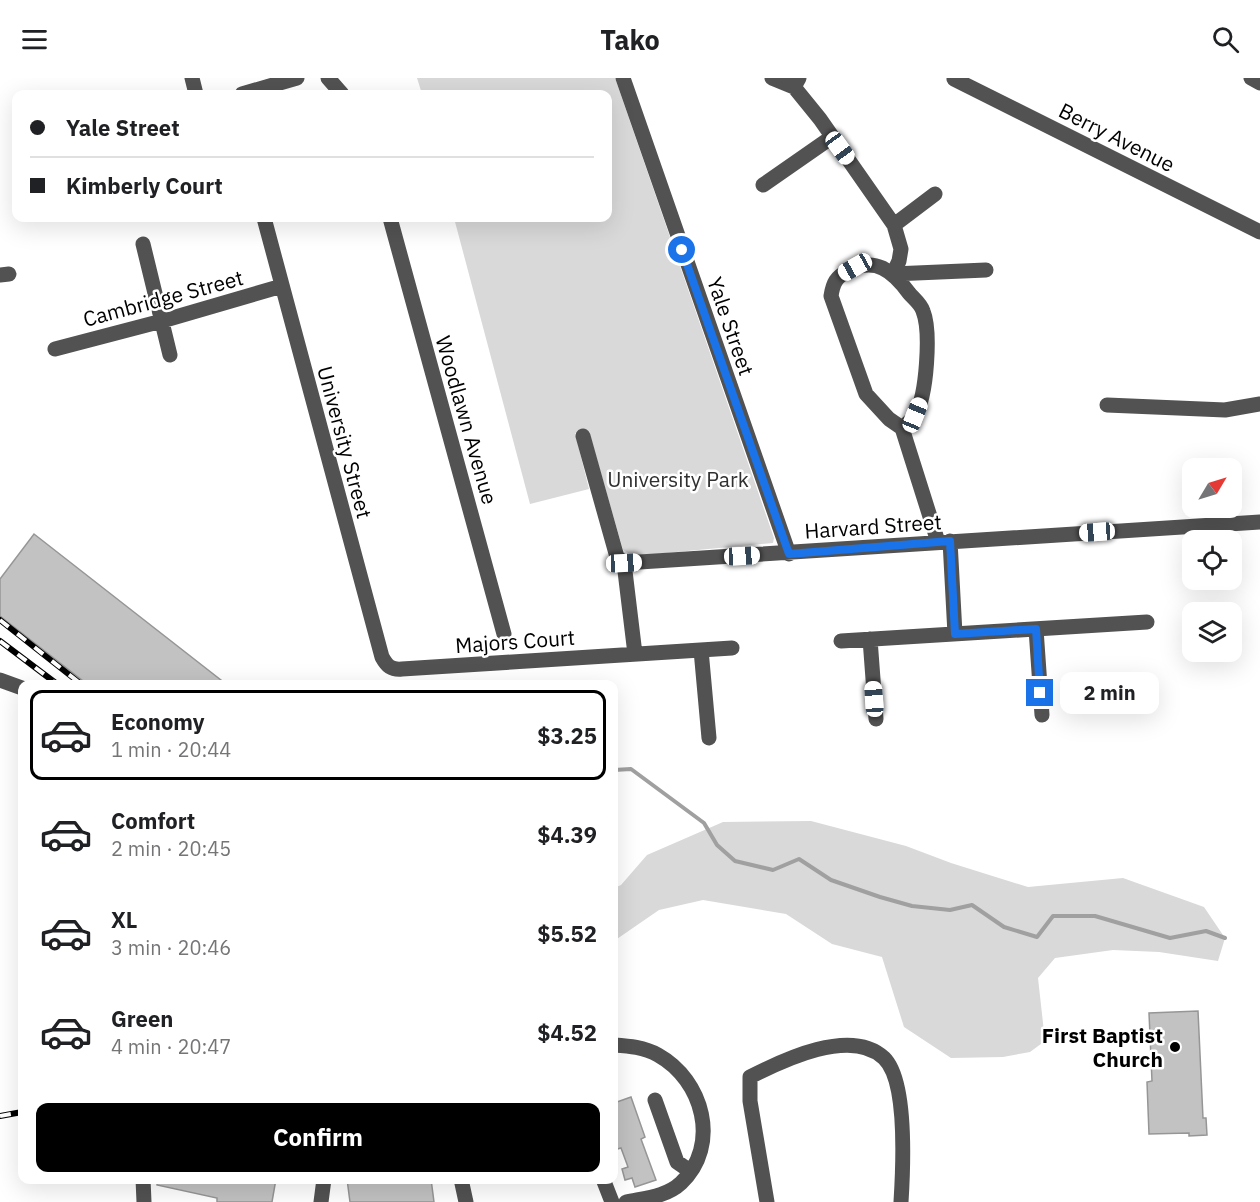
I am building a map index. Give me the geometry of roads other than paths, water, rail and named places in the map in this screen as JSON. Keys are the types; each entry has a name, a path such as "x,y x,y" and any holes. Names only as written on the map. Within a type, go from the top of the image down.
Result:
{"street":[{"path":"256,90 297,78"},
{"path":"328,78 338,90"},
{"name":"Yale Street","path":"623,78 789,554"},
{"path":"772,78 796,83 894,225 901,249 893,274"},
{"path":"1251,78 1260,83"},
{"name":"Berry Avenue","path":"954,79 1260,232"},
{"path":"763,185 832,137"},
{"path":"894,225 935,194"},
{"name":"University Street","path":"265,222 382,657 391,668 397,669"},
{"name":"Woodlawn Avenue","path":"391,222 504,634"},
{"path":"143,244 170,355"},
{"path":"902,428 915,415 921,402 926,379 923,311 893,274 882,266 867,264 855,267 842,274 832,284 831,296 866,394 902,428 944,542 955,634"},
{"path":"893,274 986,270"},
{"name":"Cambridge Street","path":"55,349 282,286"},
{"path":"1107,405 1225,410 1260,404"},
{"path":"583,436 618,557 624,563 635,654"},
{"name":"Harvard Street","path":"624,563 1260,522"},
{"path":"842,641 1147,622"},
{"path":"1036,629 1042,715"},
{"path":"870,639 876,719"},
{"name":"Majors Court","path":"397,669 732,648"},
{"path":"701,650 709,738"},
{"path":"0,680 18,687"},
{"path":"618,1045 637,1047 657,1054 674,1066 687,1081 697,1099 703,1118 704,1140 697,1162 681,1183 658,1196 626,1202"},
{"path":"767,1202 750,1101 750,1077 798,1055 820,1048 844,1046 868,1048 885,1059 895,1075 903,1138 901,1202"},
{"path":"655,1100 676,1162 690,1171"},
{"path":"143,1184 144,1202"},
{"path":"321,1202 323,1184"},
{"path":"462,1184 466,1202"},
{"path":"605,1184 612,1202"}],"waterway":[{"path":"618,770 631,769 704,823 717,845 735,861 773,870 799,859 831,880 880,897 912,906 950,910 972,905 1004,927 1037,937 1053,916 1095,916 1170,938 1206,931 1225,938"}],"railway":[{"path":"0,620 76,680"},
{"path":"0,641 52,680"},
{"path":"0,1116 18,1113"}],"place":[{"name":"First Baptist Church","path":"1175,1047"}],"park label":[{"name":"University Park","path":"678,479"}]}
